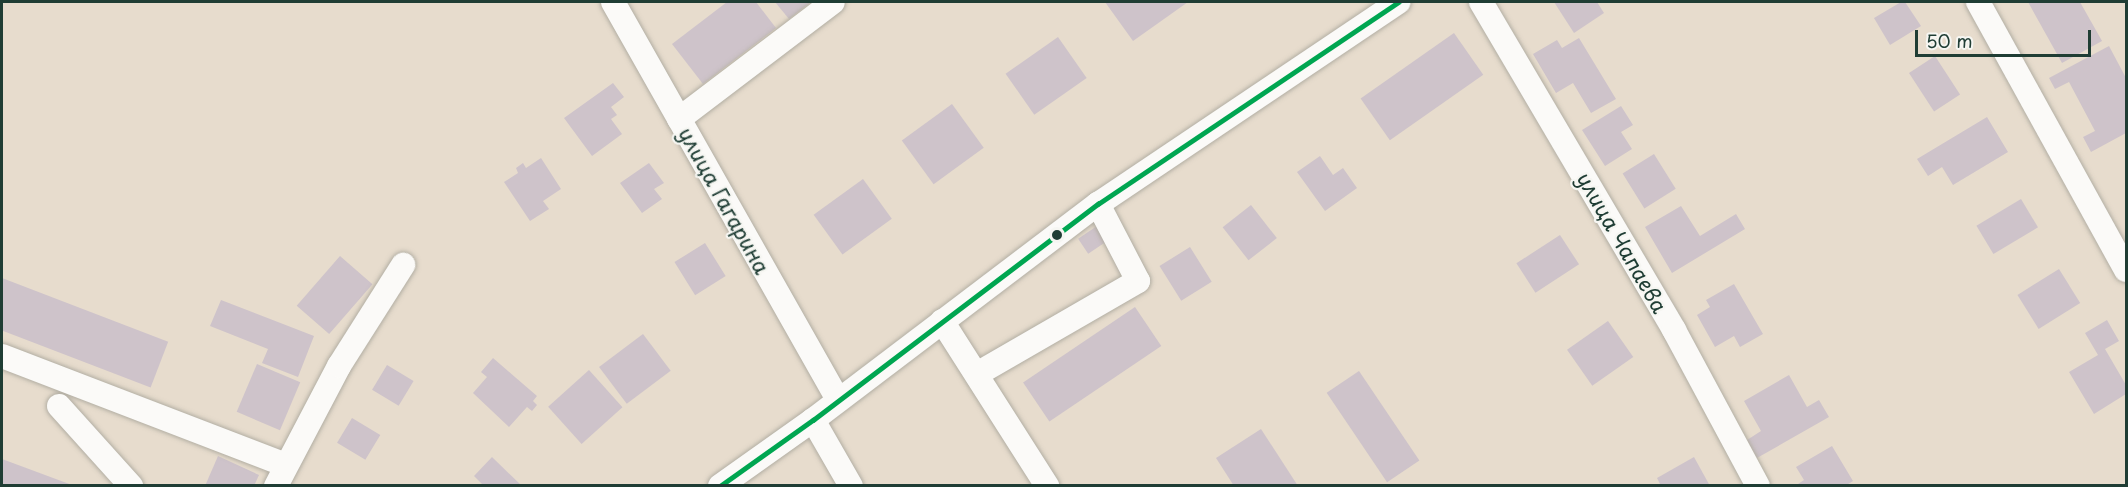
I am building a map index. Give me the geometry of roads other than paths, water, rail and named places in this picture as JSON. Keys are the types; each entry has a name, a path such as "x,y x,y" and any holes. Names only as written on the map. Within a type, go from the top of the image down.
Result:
{"street":[{"name":"улица Гагарина","path":"613,2 838,399"},
{"path":"679,119 833,2"},
{"path":"720,486 813,420 1098,204 1399,2"},
{"name":"улица Чапаева","path":"1481,2 1674,330 1758,486"},
{"path":"1978,2 2127,270"},
{"path":"977,374 1138,281 1098,204"},
{"path":"2,356 281,475 339,366 403,265"},
{"path":"942,321 1047,486"},
{"path":"60,406 131,486"},
{"path":"813,420 851,486"}]}
